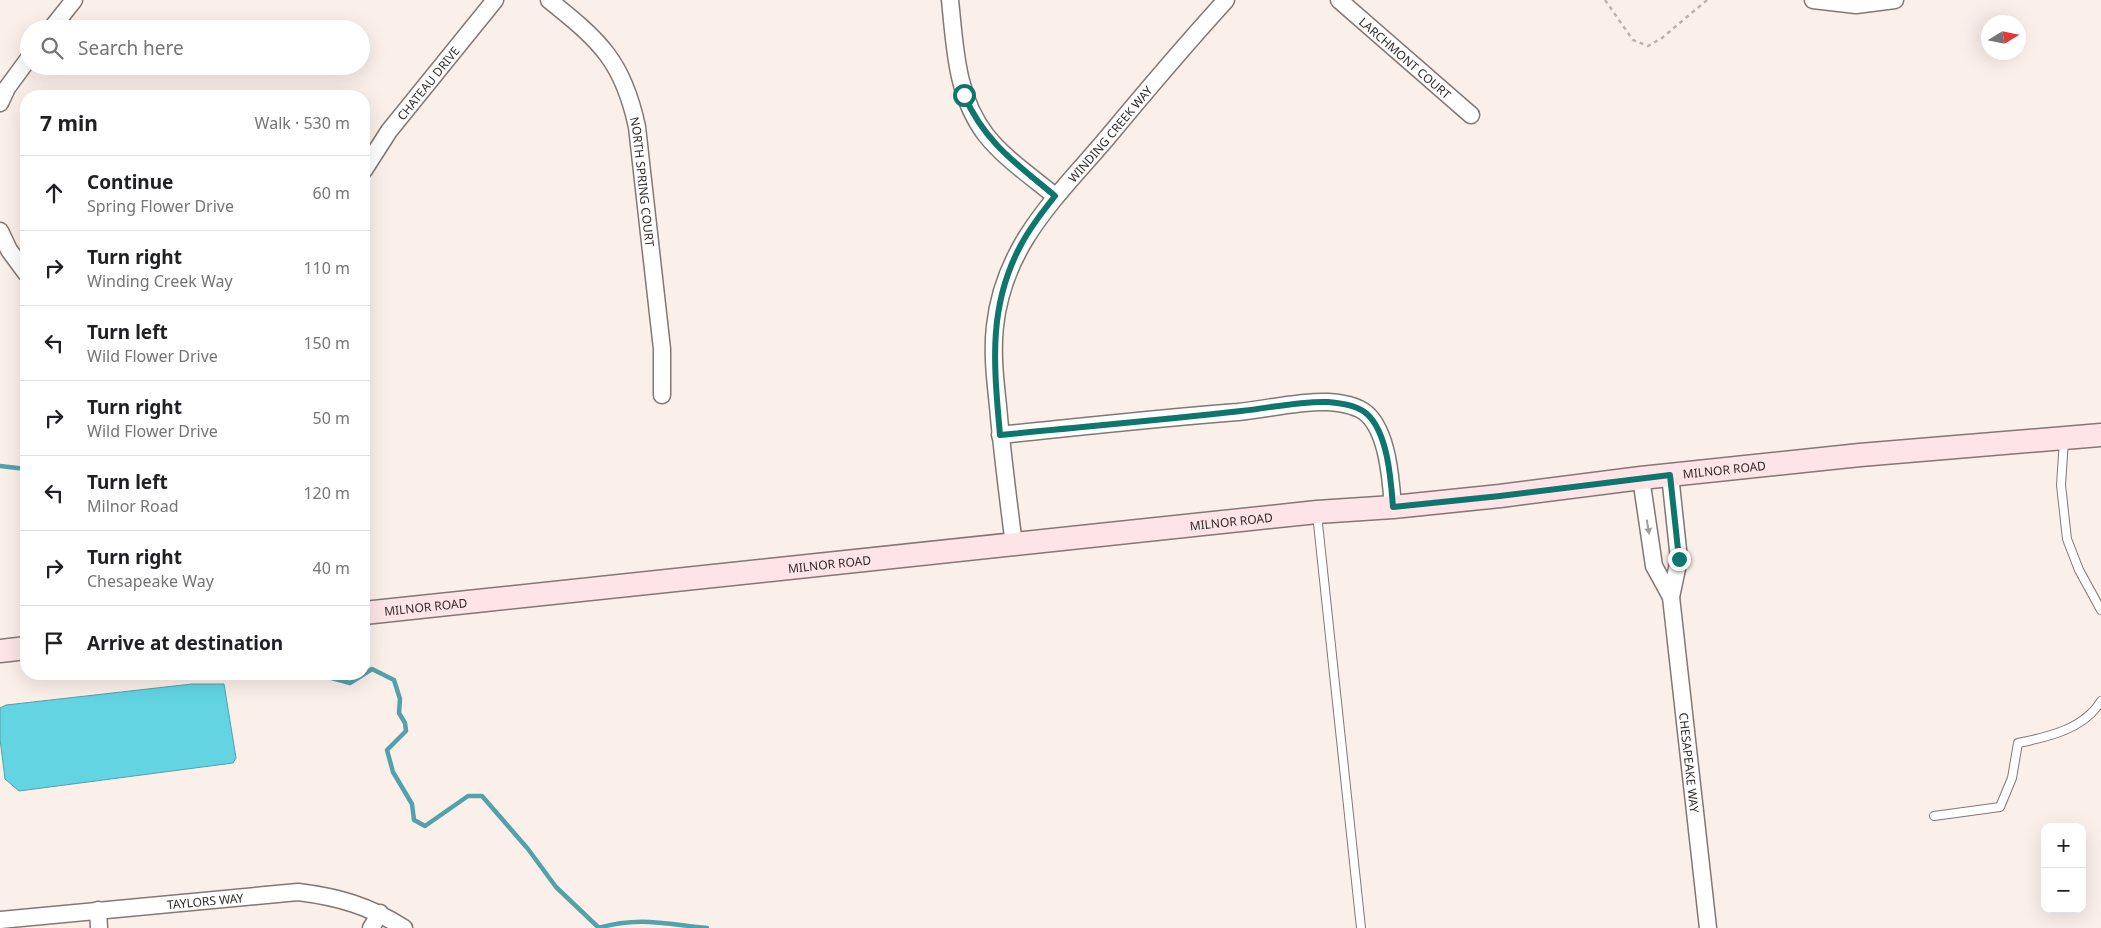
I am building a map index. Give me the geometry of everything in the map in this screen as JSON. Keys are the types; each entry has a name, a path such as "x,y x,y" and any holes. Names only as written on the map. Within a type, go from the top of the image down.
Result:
{"main road":[{"name":"MILNOR ROAD","path":"370,612 1317,512 1393,507 1500,496 1641,478 1860,455 2101,435"},
{"path":"0,651 20,649"}],"street":[{"path":"58,20 74,0"},
{"name":"CHATEAU DRIVE","path":"370,161 390,131 495,0"},
{"name":"NORTH SPRING COURT","path":"549,0 586,30 602,46 625,84 633,105 662,350 662,395"},
{"path":"950,0 958,73 964,95 972,113 986,135 1002,152 1055,196"},
{"name":"WINDING CREEK WAY","path":"1014,545 1000,435 994,349 998,305 1012,262 1022,243 1055,196 1226,0"},
{"name":"LARCHMONT COURT","path":"1339,0 1471,115"},
{"path":"1813,0 1856,5 1895,0"},
{"path":"0,103 7,88 20,70"},
{"path":"0,231 9,250 20,265"},
{"path":"1000,435 1240,412 1306,403 1328,402 1350,405 1366,414 1380,434 1391,480 1393,507"},
{"name":"CHESAPEAKE WAY","path":"1670,475 1679,559 1672,597 1708,928"},
{"name":"CHESAPEAKE WAY","path":"1641,478 1654,566 1672,597"},
{"name":"TAYLORS WAY","path":"0,920 298,892 332,896 380,913 404,928"},
{"path":"98,910 100,928"},
{"path":"371,928 380,913"}],"lane":[{"path":"2064,438 2061,485 2067,539 2079,570 2101,610"},
{"path":"1317,512 1361,928"},
{"path":"1934,816 2000,807 2012,778 2018,743 2053,736 2078,723 2097,708 2101,701"}],"path":[{"path":"1605,0 1633,40 1648,46 1662,38 1707,0"}],"water":[{"path":"192,684 224,684 236,758 233,763 19,791 5,779 0,739 0,708 6,705"}],"waterway":[{"path":"0,466 20,468"},
{"path":"370,670 372,669 394,680 400,699 399,713 405,723 406,731 387,750 393,772 412,804 414,820 425,826 468,796 482,796 528,849 556,887 599,928"},
{"path":"339,680 350,683 355,680"},
{"path":"598,928 627,922 653,922 707,928"}],"route":[{"path":"964,95 972,113 986,135 1002,152 1055,196 1034,223 1012,262 998,305 995,327 994,372 1000,435 1240,412 1306,403 1328,402 1350,405 1366,414 1380,434 1391,480 1393,507 1670,475 1679,559"}]}
